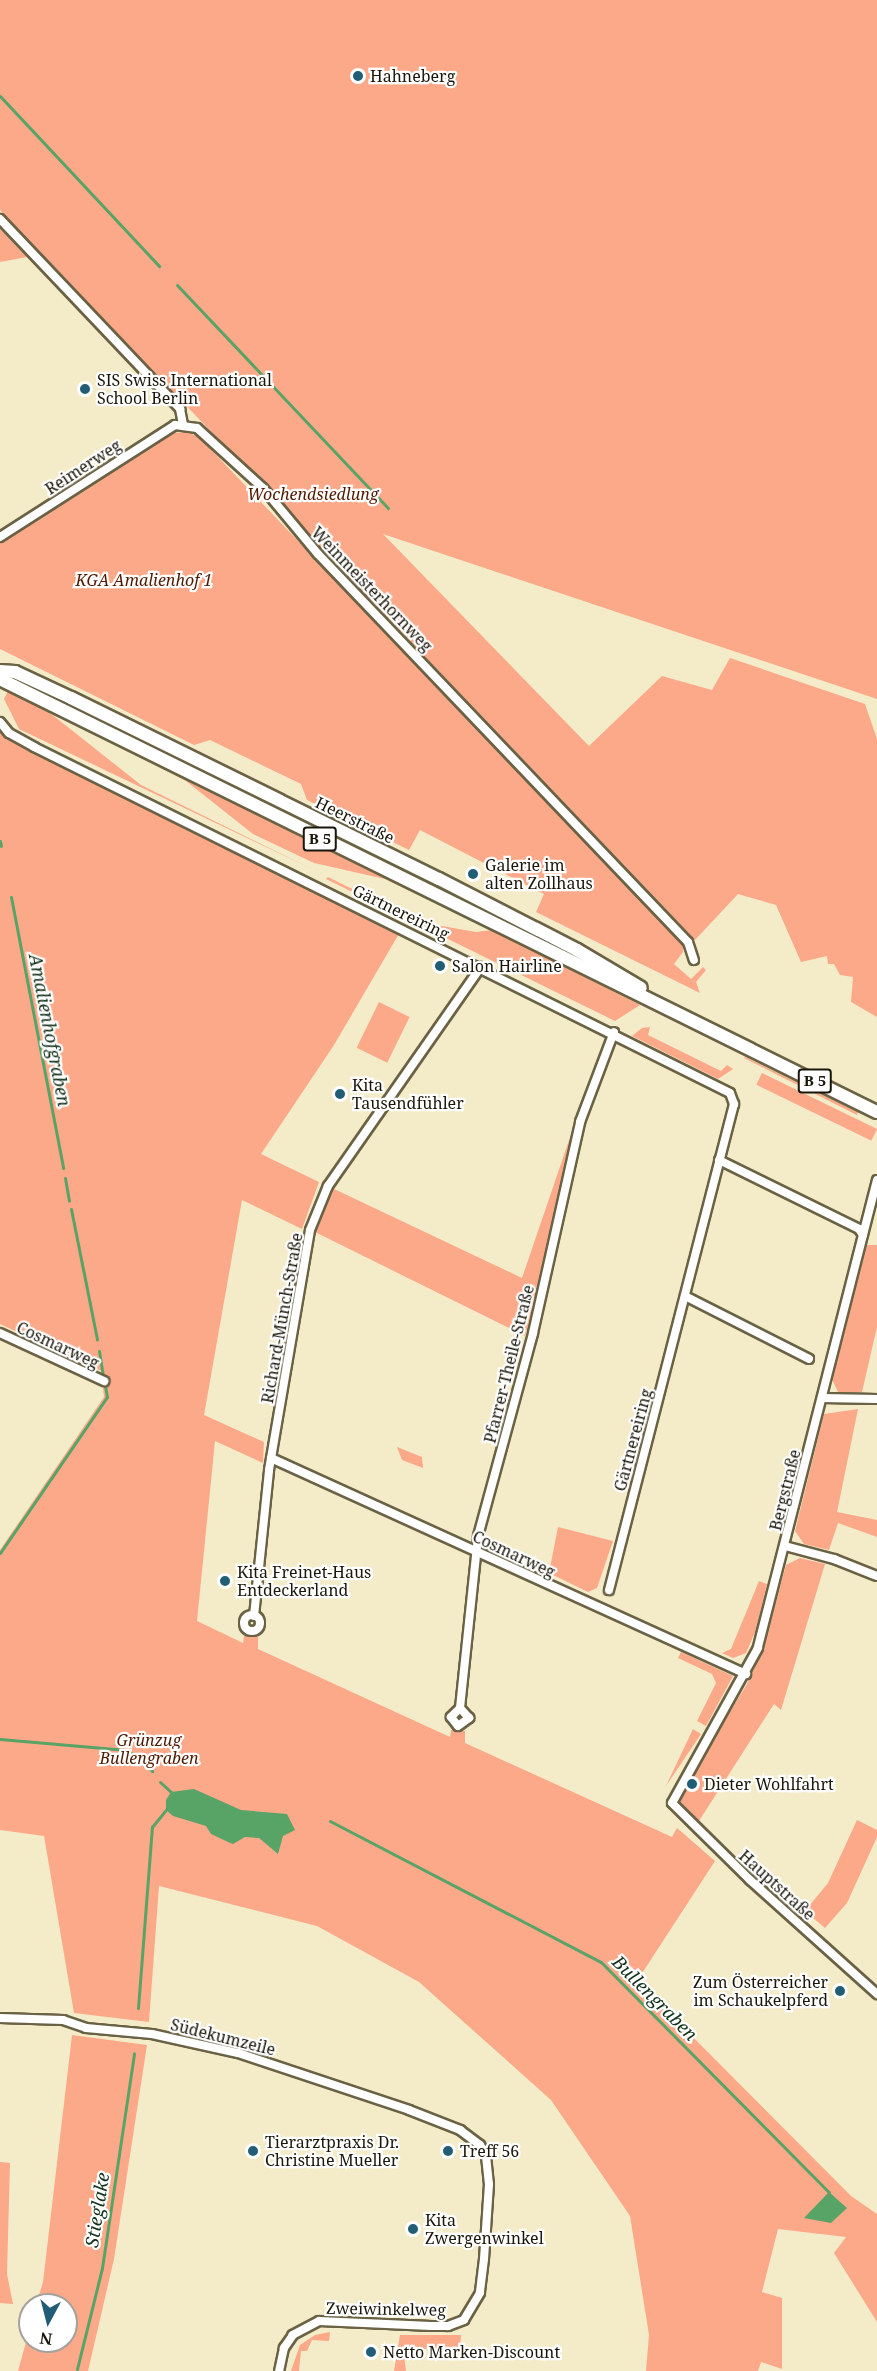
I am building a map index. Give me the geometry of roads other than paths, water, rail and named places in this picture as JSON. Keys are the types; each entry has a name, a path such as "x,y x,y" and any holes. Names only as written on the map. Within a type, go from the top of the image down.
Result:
{"main road":[{"name":"Heerstraße","path":"0,670 15,672 71,698 528,924 688,1018"},
{"name":"Heerstraße","path":"0,679 877,1112"}],"street":[{"path":"0,219 180,409 183,424"},
{"name":"Reimerweg","path":"0,537 183,424"},
{"name":"Weinmeisterhornweg","path":"183,424 197,428 263,488 318,554 688,942 694,960"},
{"name":"Gärtnereiring","path":"0,722 9,733 34,747 614,1032 730,1093 734,1104 609,1590"},
{"name":"Richard-Münch-Straße","path":"254,1616 271,1458 310,1230 326,1190 481,967"},
{"name":"Pfarrer-Theile-Straße","path":"460,1708 476,1551 538,1312 580,1122 614,1032"},
{"path":"719,1160 859,1229 863,1235"},
{"name":"Bergstraße","path":"676,1790 746,1674 758,1648 877,1180"},
{"path":"685,1296 810,1359"},
{"name":"Cosmarweg","path":"0,1333 104,1381"},
{"path":"822,1398 877,1399"},
{"name":"Cosmarweg","path":"271,1458 746,1674"},
{"path":"785,1546 834,1559 877,1576"},
{"name":"Hauptstraße","path":"676,1790 672,1803 680,1815 877,1994"},
{"name":"Südekumzeile","path":"0,2018 63,2020 86,2028 135,2031 199,2042 275,2064 433,2120"},
{"name":"Zweiwinkelweg","path":"279,2371 284,2348 293,2335 311,2324 336,2320 448,2326 464,2320 475,2307 482,2284 488,2215 486,2156 472,2137 433,2120"}],"waterway":[{"path":"0,96 159,266"},
{"path":"177,285 388,508"},
{"name":"Amalienhofgraben","path":"0,841 1,846"},
{"name":"Amalienhofgraben","path":"11,897 63,1168"},
{"name":"Amalienhofgraben","path":"65,1178 69,1201"},
{"name":"Amalienhofgraben","path":"71,1209 97,1339"},
{"name":"Amalienhofgraben","path":"99,1351 103,1375"},
{"name":"Amalienhofgraben","path":"0,1553 107,1397 105,1386"},
{"name":"Bullengraben","path":"0,1739 127,1750 152,1771"},
{"name":"Bullengraben","path":"160,1782 171,1792"},
{"name":"Stieglake","path":"138,2008 152,1827 166,1810"},
{"name":"Bullengraben","path":"330,1821 601,1962 829,2192"},
{"name":"Stieglake","path":"77,2369 102,2268 134,2053"}],"place":[{"name":"Hahneberg","path":"358,76"},
{"name":"SIS Swiss International School Berlin","path":"85,389"},
{"name":"Galerie im alten Zollhaus","path":"473,874"},
{"name":"Salon Hairline","path":"440,966"},
{"name":"Kita Tausendfühler","path":"340,1094"},
{"name":"Kita Freinet-Haus Entdeckerland","path":"225,1581"},
{"name":"Dieter Wohlfahrt","path":"692,1784"},
{"name":"Zum Österreicher im Schaukelpferd","path":"840,1991"},
{"name":"Tierarztpraxis Dr. Christine Mueller","path":"253,2151"},
{"name":"Treff 56","path":"448,2151"},
{"name":"Kita Zwergenwinkel","path":"413,2229"},
{"name":"Netto Marken-Discount","path":"371,2352"}],"park label":[{"name":"Wochendsiedlung","path":"313,494"},
{"name":"KGA Amalienhof 1","path":"144,580"},
{"name":"Grünzug Bullengraben","path":"149,1749"}]}
